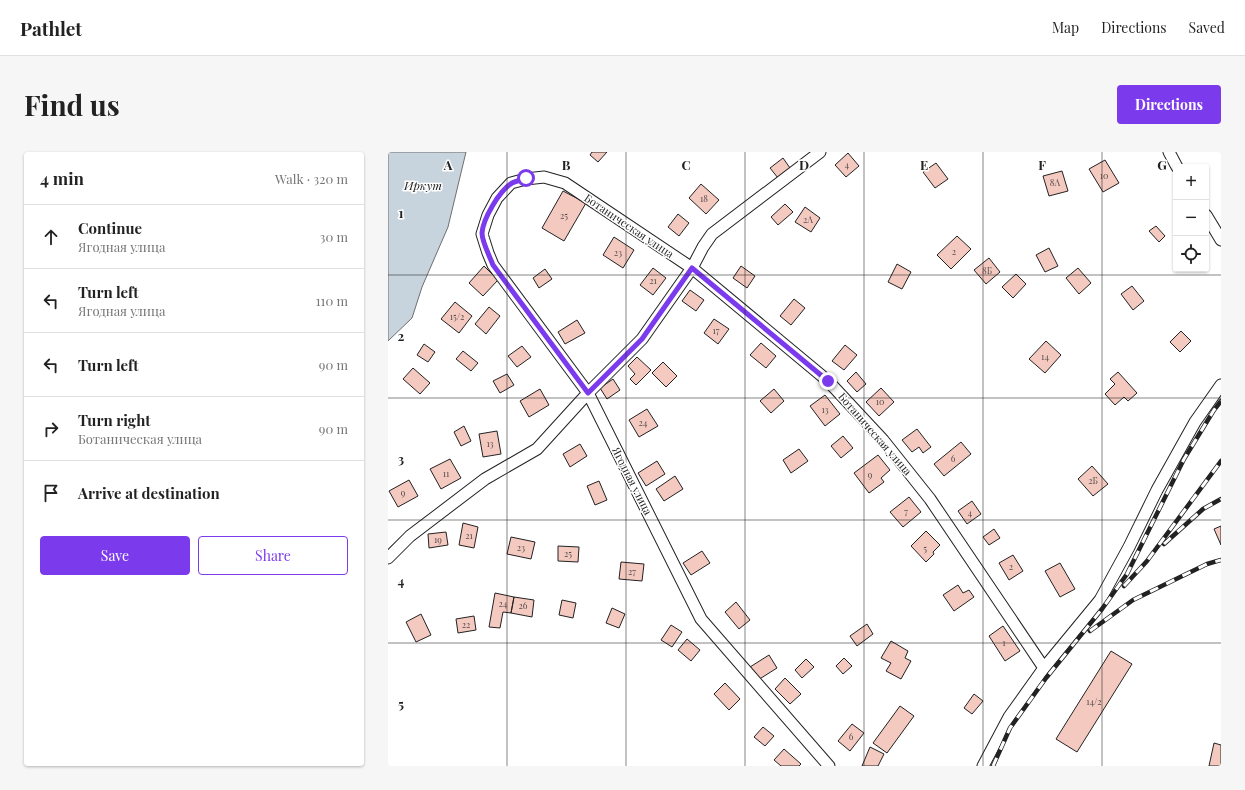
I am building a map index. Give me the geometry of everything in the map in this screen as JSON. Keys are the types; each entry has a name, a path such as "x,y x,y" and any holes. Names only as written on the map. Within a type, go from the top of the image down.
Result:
{"street":[{"path":"388,558 410,536 485,479 537,449 588,393 642,339 692,268 712,234 820,152"},
{"path":"1169,152 1175,164"},
{"name":"Ботаническая улица","path":"511,183 526,178 544,177 565,182 692,268 828,381 883,440 930,499 1044,668"},
{"name":"Ягодная улица","path":"511,183 498,198 488,215 482,234 493,265 588,393 701,619 829,766"},
{"path":"1209,220 1221,240"},
{"path":"984,766 1008,718 1044,668 1100,600 1129,547 1157,490 1195,422 1221,385"}],"water":[{"name":"Иркут","path":"388,152 466,152 448,227 422,287 412,318 388,341"}],"building":[{"path":"592,152 607,152 598,162 590,155"},
{"path":"848,153 859,166 846,177 835,165"},
{"path":"783,158 790,168 778,178 770,168"},
{"path":"1105,160 1119,183 1103,192 1089,169"},
{"path":"936,163 948,179 935,188 923,172"},
{"path":"1062,171 1068,191 1049,196 1043,176"},
{"path":"701,184 719,200 706,214 689,198"},
{"path":"563,191 586,203 564,241 542,228"},
{"path":"785,204 793,212 778,225 771,217"},
{"path":"805,207 820,218 811,232 795,222"},
{"path":"678,214 689,223 679,236 668,227"},
{"path":"1156,226 1165,236 1159,242 1149,231"},
{"path":"957,236 971,249 951,269 937,255"},
{"path":"614,237 634,250 623,268 603,255"},
{"path":"1049,248 1058,266 1045,272 1036,255"},
{"path":"989,258 1000,272 986,284 974,270"},
{"path":"897,264 911,272 902,289 888,282"},
{"path":"484,266 498,280 483,296 469,283"},
{"path":"741,266 755,276 747,288 733,278"},
{"path":"653,268 666,278 653,295 640,285"},
{"path":"1078,268 1091,283 1079,294 1066,278"},
{"path":"545,269 552,279 539,288 533,278"},
{"path":"1016,274 1026,284 1013,298 1002,287"},
{"path":"1132,286 1144,301 1133,310 1121,294"},
{"path":"690,290 704,300 696,311 682,301"},
{"path":"794,299 805,308 791,325 780,316"},
{"path":"455,302 472,316 459,333 441,319"},
{"path":"489,307 500,316 486,334 475,324"},
{"path":"714,319 729,329 718,344 704,333"},
{"path":"577,320 585,333 565,344 558,332"},
{"path":"1181,331 1191,341 1180,352 1170,342"},
{"path":"1046,341 1061,355 1045,373 1029,359"},
{"path":"761,343 776,356 766,368 750,355"},
{"path":"424,344 435,352 428,362 417,355"},
{"path":"845,345 857,355 844,370 832,361"},
{"path":"522,346 531,357 517,367 508,356"},
{"path":"463,351 478,363 471,371 456,359"},
{"path":"637,357 651,370 636,385 630,379 635,374 628,366"},
{"path":"663,362 677,376 666,387 652,373"},
{"path":"413,368 430,383 420,394 403,379"},
{"path":"856,372 866,384 857,392 847,381"},
{"path":"1118,372 1137,393 1128,401 1124,397 1115,405 1105,394 1115,384 1110,379"},
{"path":"507,374 514,385 500,393 493,381"},
{"path":"613,379 620,390 607,399 600,388"},
{"path":"881,388 894,402 879,416 866,402"},
{"path":"540,389 549,405 529,417 520,401"},
{"path":"774,389 784,401 771,413 760,401"},
{"path":"825,395 840,414 825,426 810,406"},
{"path":"647,409 658,426 639,437 629,420"},
{"path":"464,426 471,441 461,446 454,432"},
{"path":"917,429 931,447 923,453 919,447 912,452 902,440"},
{"path":"497,431 501,454 483,457 479,434"},
{"path":"843,436 853,448 841,458 831,446"},
{"path":"961,442 971,454 944,476 934,464"},
{"path":"580,444 587,456 570,467 563,454"},
{"path":"799,449 808,461 791,473 783,460"},
{"path":"878,455 890,470 881,478 884,482 869,493 854,473"},
{"path":"450,459 461,478 441,489 430,469"},
{"path":"657,461 665,474 646,486 638,473"},
{"path":"1092,466 1108,484 1093,496 1078,479"},
{"path":"675,476 683,489 664,501 656,489"},
{"path":"409,480 418,496 398,507 389,491"},
{"path":"599,481 607,500 595,505 587,486"},
{"path":"909,497 921,512 903,527 890,512"},
{"path":"972,501 981,514 967,524 958,511"},
{"path":"463,523 478,527 474,548 459,545"},
{"path":"1221,526 1221,545 1214,529"},
{"path":"994,529 1000,538 989,545 983,537"},
{"path":"926,531 940,545 926,562 911,546"},
{"path":"446,532 448,545 429,548 428,534"},
{"path":"511,537 535,542 531,559 507,554"},
{"path":"558,546 579,547 578,562 558,561"},
{"path":"702,551 710,563 691,575 683,563"},
{"path":"1013,555 1023,571 1009,580 999,563"},
{"path":"621,562 644,564 642,581 619,579"},
{"path":"1060,563 1075,589 1060,597 1045,571"},
{"path":"958,585 963,593 969,590 974,597 954,611 943,595"},
{"path":"495,593 514,597 511,613 503,612 500,628 489,627"},
{"path":"514,597 534,600 532,617 511,613"},
{"path":"562,600 576,603 573,618 559,615"},
{"path":"736,602 750,620 739,629 725,612"},
{"path":"612,608 625,614 619,628 606,623"},
{"path":"421,614 431,635 416,642 406,622"},
{"path":"474,616 476,630 458,633 456,619"},
{"path":"867,624 873,634 857,646 850,636"},
{"path":"671,625 682,632 672,647 661,640"},
{"path":"1003,626 1020,651 1005,661 989,636"},
{"path":"687,639 700,650 691,661 678,650"},
{"path":"891,641 908,651 905,658 911,661 901,679 886,671 891,663 881,658"},
{"path":"1111,651 1132,664 1077,752 1056,739"},
{"path":"769,655 777,668 758,680 750,667"},
{"path":"844,658 852,666 843,674 836,666"},
{"path":"806,659 814,667 802,678 795,670"},
{"path":"785,678 801,694 790,704 775,689"},
{"path":"725,683 740,699 729,710 714,694"},
{"path":"974,694 983,701 972,714 964,708"},
{"path":"900,706 914,716 887,753 873,743"},
{"path":"852,724 864,733 850,751 838,741"},
{"path":"763,727 774,736 765,746 754,737"},
{"path":"1214,743 1221,745 1221,766 1209,766"},
{"path":"870,747 884,754 878,766 862,766"},
{"path":"784,749 801,764 799,766 781,766 774,760"}],"railway":[{"path":"993,766 1010,728 1046,678 1102,609 1127,574 1184,459 1221,401"},
{"path":"1124,586 1147,561 1221,461"},
{"path":"1164,544 1203,509 1221,499"},
{"path":"1090,631 1133,600 1207,564 1221,560"}],"route":[{"path":"526,178 511,183 498,198 488,215 482,234 493,265 588,393 642,339 692,268 828,381"}]}
